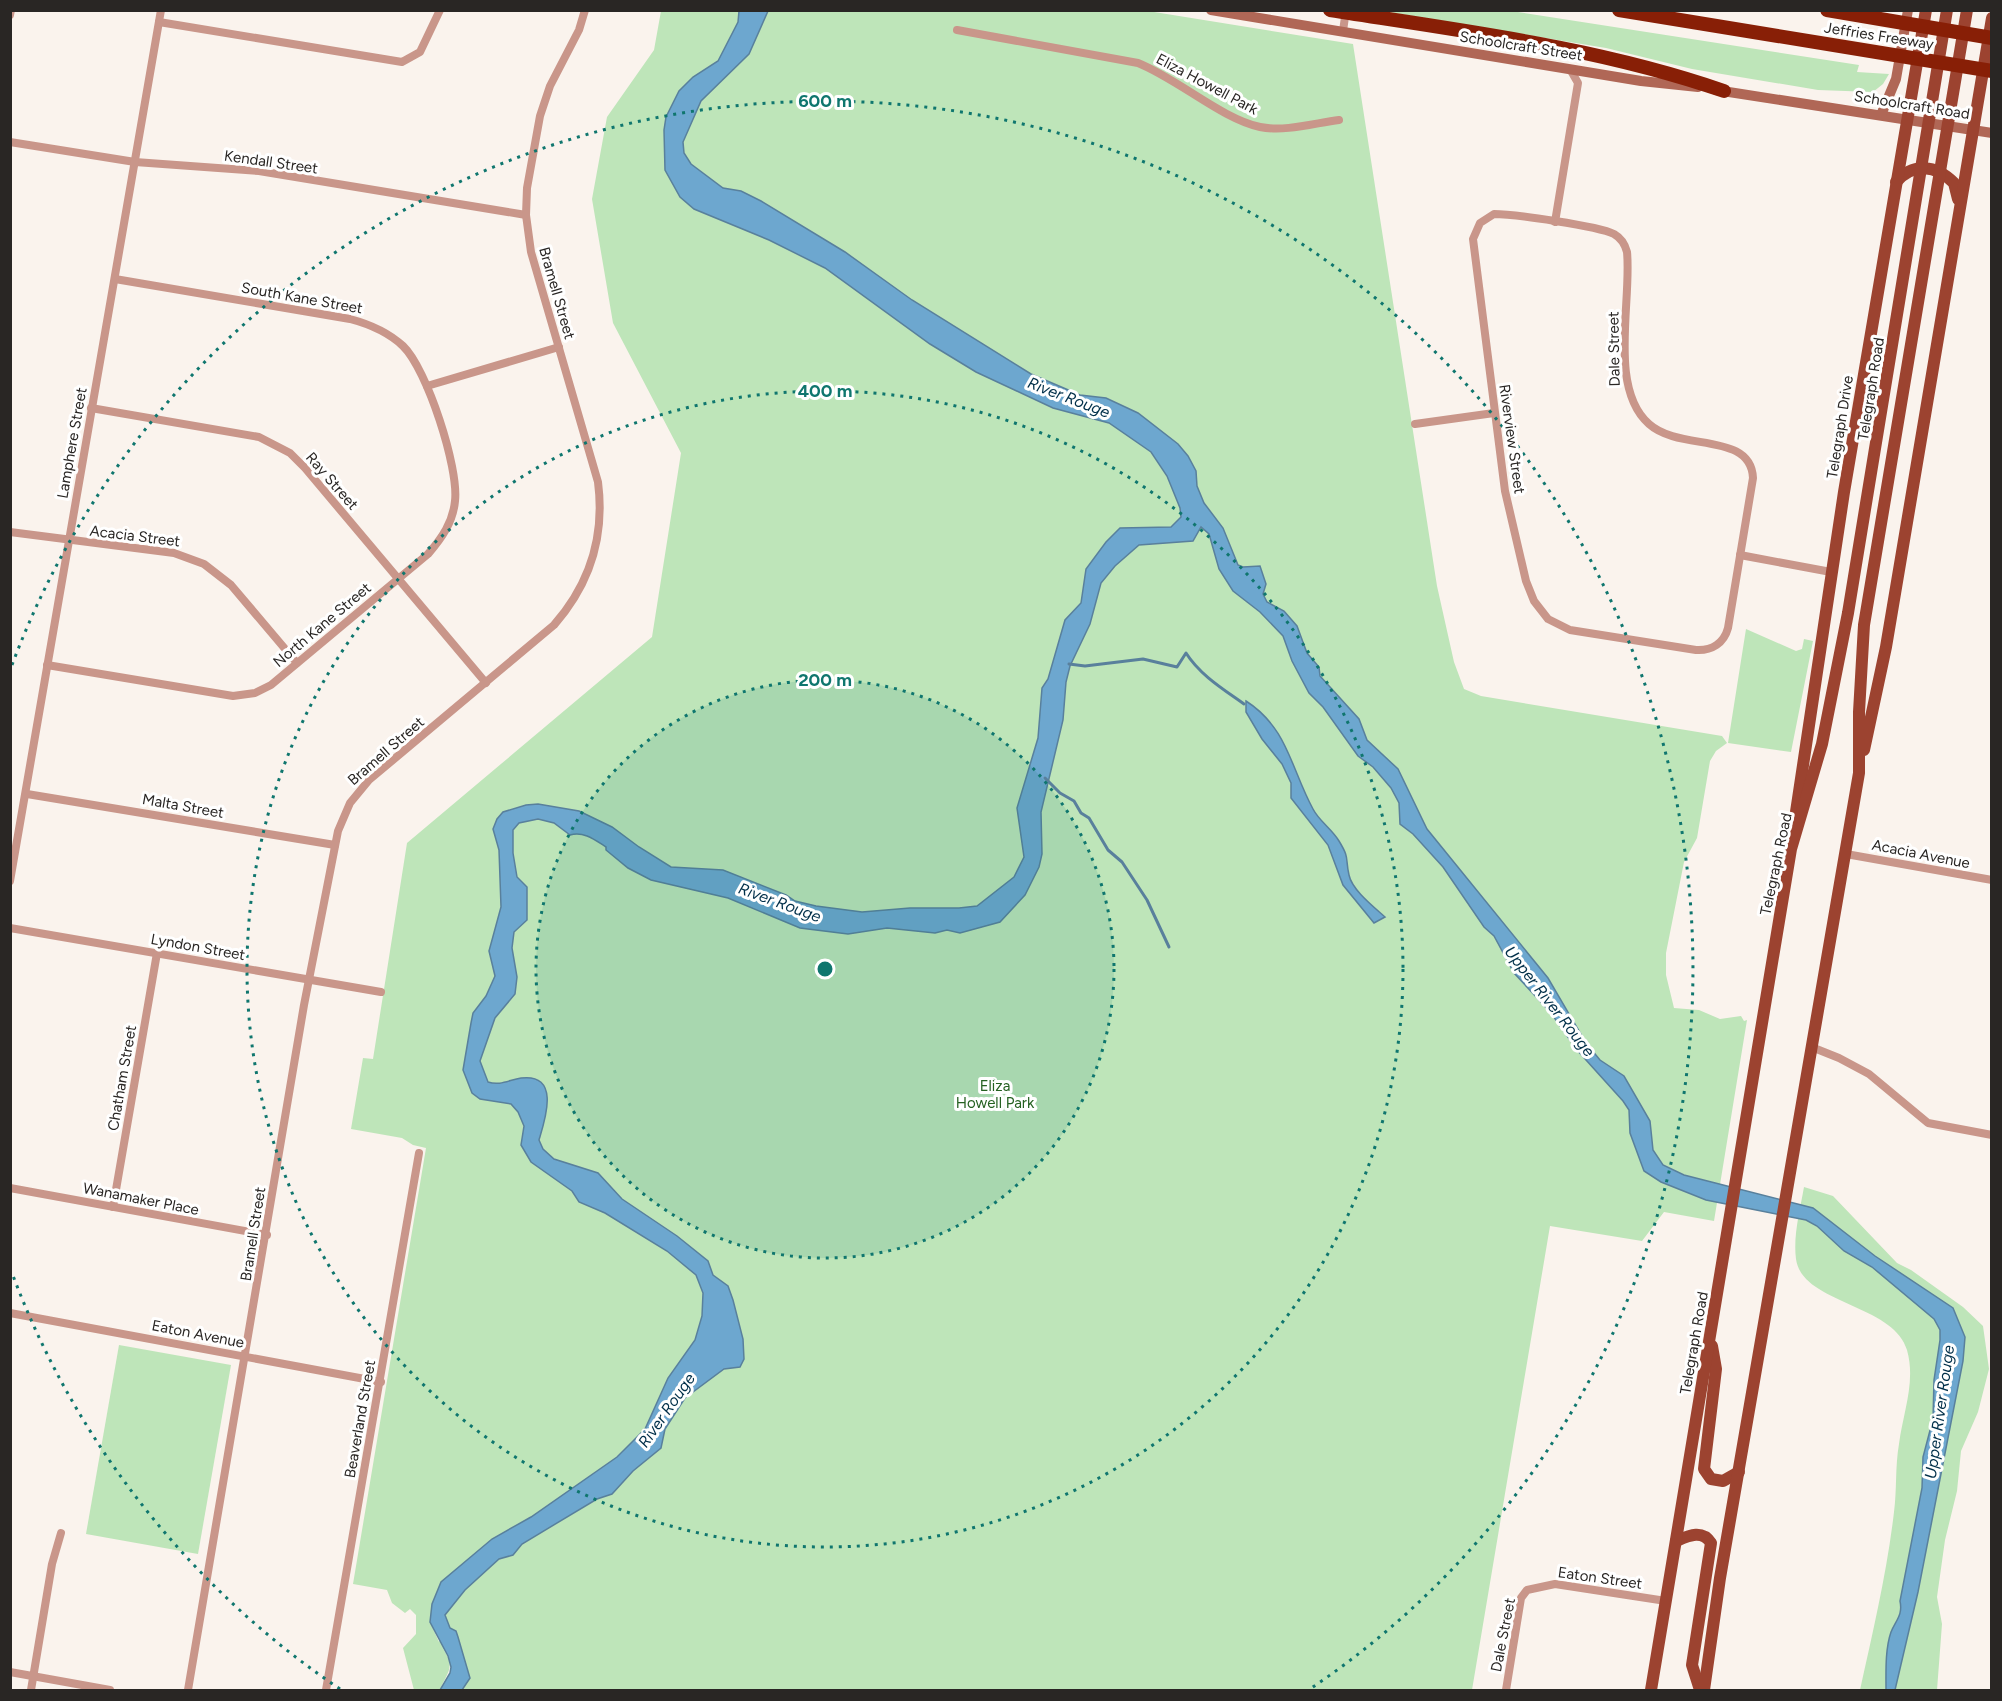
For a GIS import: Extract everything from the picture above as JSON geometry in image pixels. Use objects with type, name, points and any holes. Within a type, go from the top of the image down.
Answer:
[{"type":"highway","points":[[1330,10],[1582,51],[1670,72],[1724,91]]},
{"type":"highway","name":"Jeffries Freeway","points":[[1619,10],[1992,71]]},
{"type":"highway","name":"Jeffries Freeway","points":[[1827,10],[1992,38]]},
{"type":"main road","name":"Schoolcraft Street","points":[[1211,10],[1343,27],[1570,69],[1827,106]]},
{"type":"main road","points":[[1881,115],[1894,86],[1908,10]]},
{"type":"main road","name":"Telegraph Drive","points":[[1791,849],[1832,572],[1895,183],[1909,120],[1926,10]]},
{"type":"main road","name":"Telegraph Road","points":[[1651,1690],[1791,849],[1822,744],[1848,614],[1947,10]]},
{"type":"main road","points":[[1859,773],[1859,712],[1864,625],[1967,10]]},
{"type":"main road","points":[[1702,1690],[1789,1180],[1814,1048],[1859,773],[1886,647],[1992,18]]},
{"type":"main road","name":"Schoolcraft Road","points":[[1827,106],[1992,133]]},
{"type":"main road","points":[[1895,183],[1910,169],[1920,167],[1935,170],[1946,175],[1954,183],[1959,203]]},
{"type":"main road","points":[[1710,1336],[1716,1369],[1704,1469],[1711,1479],[1722,1481],[1739,1472]]},
{"type":"main road","points":[[1676,1541],[1691,1535],[1700,1535],[1707,1537],[1711,1544],[1692,1665],[1702,1690]]},
{"type":"street","points":[[10,15],[11,10]]},
{"type":"street","name":"Lamphere Street","points":[[10,881],[27,794],[47,665],[160,10]]},
{"type":"street","points":[[159,22],[402,62],[417,55],[423,48],[440,10]]},
{"type":"street","name":"Bramell Street","points":[[188,1690],[310,980],[335,845],[343,816],[358,791],[543,636],[564,614],[585,581],[597,547],[601,513],[598,482],[531,252],[526,215],[527,188],[540,116],[550,86],[579,30],[585,10]]},
{"type":"street","points":[[1343,27],[1346,10]]},
{"type":"street","name":"Eliza Howell Park","points":[[957,30],[1138,63],[1159,71],[1235,118],[1262,128],[1339,120]]},
{"type":"street","points":[[1555,222],[1578,83],[1570,69]]},
{"type":"street","name":"Kendall Street","points":[[10,142],[135,162],[259,171],[526,215]]},
{"type":"street","name":"Riverview Street","points":[[1555,222],[1494,214],[1480,222],[1474,231],[1473,239],[1505,491],[1526,581],[1540,610],[1558,625],[1570,630],[1696,650],[1714,648],[1726,634],[1740,555]]},
{"type":"street","name":"Dale Street","points":[[1555,222],[1610,232],[1619,237],[1626,247],[1626,379],[1631,399],[1641,416],[1668,436],[1735,449],[1750,461],[1753,478],[1740,555]]},
{"type":"street","name":"South Kane Street","points":[[115,279],[363,322],[386,333],[404,347],[418,366],[427,386]]},
{"type":"street","points":[[427,386],[559,346]]},
{"type":"street","name":"North Kane Street","points":[[47,665],[241,696],[265,688],[398,579],[440,541],[450,521],[455,502],[454,476],[427,386]]},
{"type":"street","name":"Ray Street","points":[[91,408],[245,433],[275,443],[305,468],[486,683]]},
{"type":"street","points":[[1415,424],[1494,413]]},
{"type":"street","points":[[10,532],[68,542]]},
{"type":"street","name":"Acacia Street","points":[[68,542],[174,553],[204,564],[231,585],[297,663]]},
{"type":"street","points":[[1740,555],[1832,572]]},
{"type":"street","name":"Malta Street","points":[[27,794],[335,845]]},
{"type":"street","name":"Acacia Avenue","points":[[1846,854],[1992,880]]},
{"type":"street","name":"Lyndon Street","points":[[10,928],[381,992]]},
{"type":"street","name":"Chatham Street","points":[[113,1207],[157,953]]},
{"type":"street","points":[[1814,1048],[1869,1074],[1928,1123],[1992,1135]]},
{"type":"street","name":"Beaverland Street","points":[[326,1690],[419,1153]]},
{"type":"street","name":"Wanamaker Place","points":[[10,1188],[267,1235]]},
{"type":"street","name":"Eaton Avenue","points":[[10,1313],[381,1382]]},
{"type":"street","points":[[31,1690],[52,1564],[61,1533]]},
{"type":"street","name":"Eaton Street","points":[[1532,1588],[1555,1584],[1579,1586],[1666,1601]]},
{"type":"street","name":"Dale Street","points":[[1506,1690],[1521,1598],[1532,1588]]},
{"type":"street","points":[[10,1672],[110,1690]]},
{"type":"green space","points":[[1505,10],[1859,65],[1857,72],[1889,74],[1883,84],[1873,92],[1818,90],[1692,69],[1606,48],[1382,11]]},
{"type":"green space","name":"Eliza Howell Park","points":[[661,11],[1148,11],[1353,44],[1437,586],[1454,662],[1464,689],[1481,696],[1722,736],[1727,743],[1716,751],[1710,761],[1697,838],[1684,862],[1666,953],[1666,975],[1674,1008],[1699,1010],[1720,1019],[1741,1016],[1744,1021],[1747,1020],[1714,1221],[1664,1212],[1642,1241],[1550,1226],[1472,1690],[462,1690],[467,1682],[442,1647],[450,1665],[440,1690],[414,1690],[403,1648],[416,1634],[416,1615],[410,1609],[405,1613],[392,1603],[387,1590],[353,1584],[426,1148],[413,1145],[402,1138],[351,1129],[363,1058],[373,1059],[407,843],[652,637],[681,453],[613,323],[592,199],[607,117],[654,50]],"holes":[[[454,1603],[445,1615],[439,1642],[430,1622],[431,1613]]]},
{"type":"green space","points":[[1746,629],[1796,651],[1802,649],[1804,639],[1813,641],[1791,752],[1728,743]]},
{"type":"green space","points":[[1804,1187],[1833,1196],[1897,1263],[1911,1270],[1963,1307],[1983,1326],[1989,1369],[1978,1412],[1961,1451],[1957,1491],[1945,1540],[1937,1597],[1942,1624],[1937,1690],[1860,1690],[1891,1534],[1898,1453],[1909,1386],[1909,1362],[1907,1350],[1899,1335],[1885,1323],[1814,1286],[1802,1274],[1796,1259],[1795,1241]]},
{"type":"green space","points":[[119,1345],[231,1365],[198,1554],[86,1534]]},
{"type":"water","points":[[739,11],[768,11],[749,54],[701,101],[683,142],[684,153],[691,164],[723,188],[741,191],[761,201],[845,252],[912,300],[1031,374],[1080,395],[1106,398],[1138,413],[1178,444],[1196,471],[1197,486],[1204,503],[1223,528],[1238,565],[1260,566],[1266,584],[1263,594],[1267,602],[1284,611],[1297,626],[1307,653],[1319,667],[1320,676],[1359,719],[1367,740],[1398,769],[1427,829],[1548,978],[1586,1043],[1600,1060],[1624,1076],[1650,1121],[1653,1150],[1663,1165],[1684,1175],[1813,1208],[1875,1256],[1953,1308],[1965,1337],[1963,1361],[1918,1592],[1895,1690],[1886,1690],[1887,1653],[1891,1632],[1901,1610],[1900,1601],[1922,1488],[1923,1457],[1933,1419],[1934,1380],[1940,1340],[1940,1330],[1934,1319],[1872,1267],[1844,1251],[1817,1226],[1806,1220],[1706,1200],[1661,1182],[1644,1171],[1630,1133],[1629,1110],[1623,1101],[1577,1050],[1551,1013],[1514,973],[1494,936],[1484,927],[1443,867],[1413,834],[1400,824],[1399,803],[1391,788],[1373,767],[1358,756],[1323,707],[1309,693],[1292,661],[1283,636],[1260,612],[1233,591],[1219,569],[1209,534],[1201,527],[1193,541],[1139,545],[1115,566],[1101,583],[1090,624],[1070,666],[1066,682],[1063,720],[1041,812],[1042,854],[1039,867],[1025,895],[1000,922],[960,933],[947,930],[935,933],[887,928],[848,934],[800,928],[728,898],[651,880],[628,868],[606,850],[606,847],[593,839],[580,834],[570,835],[554,823],[538,819],[519,823],[513,830],[513,853],[517,877],[527,887],[527,920],[514,932],[512,948],[517,977],[515,994],[495,1018],[480,1061],[488,1082],[501,1083],[521,1078],[534,1078],[542,1083],[546,1090],[547,1100],[539,1140],[543,1149],[554,1159],[598,1173],[622,1199],[677,1236],[708,1261],[713,1275],[728,1286],[743,1339],[744,1359],[740,1367],[724,1369],[685,1398],[665,1429],[661,1448],[633,1471],[612,1494],[597,1499],[522,1544],[513,1555],[499,1559],[465,1590],[445,1615],[450,1628],[456,1631],[470,1678],[462,1690],[440,1690],[451,1667],[448,1656],[430,1622],[432,1604],[441,1582],[492,1539],[531,1517],[617,1457],[645,1429],[668,1378],[695,1340],[702,1316],[703,1293],[696,1275],[667,1251],[605,1213],[579,1202],[572,1191],[531,1162],[521,1145],[524,1126],[518,1112],[511,1104],[480,1099],[472,1093],[463,1070],[471,1023],[473,1013],[486,996],[495,976],[489,951],[501,907],[499,850],[493,829],[497,819],[503,812],[526,805],[538,804],[579,811],[612,827],[671,867],[723,870],[786,895],[795,901],[816,906],[862,912],[977,906],[1014,877],[1024,857],[1017,808],[1038,738],[1042,688],[1048,679],[1065,620],[1081,603],[1086,569],[1106,542],[1120,528],[1171,527],[1181,517],[1180,508],[1167,476],[1151,452],[1109,423],[1053,408],[976,372],[930,344],[825,268],[769,240],[694,209],[680,197],[665,170],[666,117],[679,91],[693,77],[718,61],[738,22]]},
{"type":"water","points":[[1246,701],[1260,712],[1280,736],[1313,809],[1336,837],[1346,855],[1351,881],[1364,898],[1385,917],[1374,923],[1343,885],[1328,845],[1291,798],[1291,783],[1282,764],[1262,739],[1246,712]]},
{"type":"waterway","points":[[1069,664],[1085,666],[1143,659],[1177,667],[1186,653],[1205,675],[1244,704]]},
{"type":"waterway","points":[[1045,778],[1060,793],[1074,801],[1081,813],[1089,818],[1108,850],[1122,862],[1147,900],[1169,947]]},
{"type":"water label","name":"River Rouge","points":[[1069,397]]},
{"type":"water label","name":"River Rouge","points":[[780,902]]},
{"type":"water label","name":"Upper River Rouge","points":[[1550,1001]]},
{"type":"water label","name":"River Rouge","points":[[666,1410]]},
{"type":"water label","name":"Upper River Rouge","points":[[1939,1412]]}]
